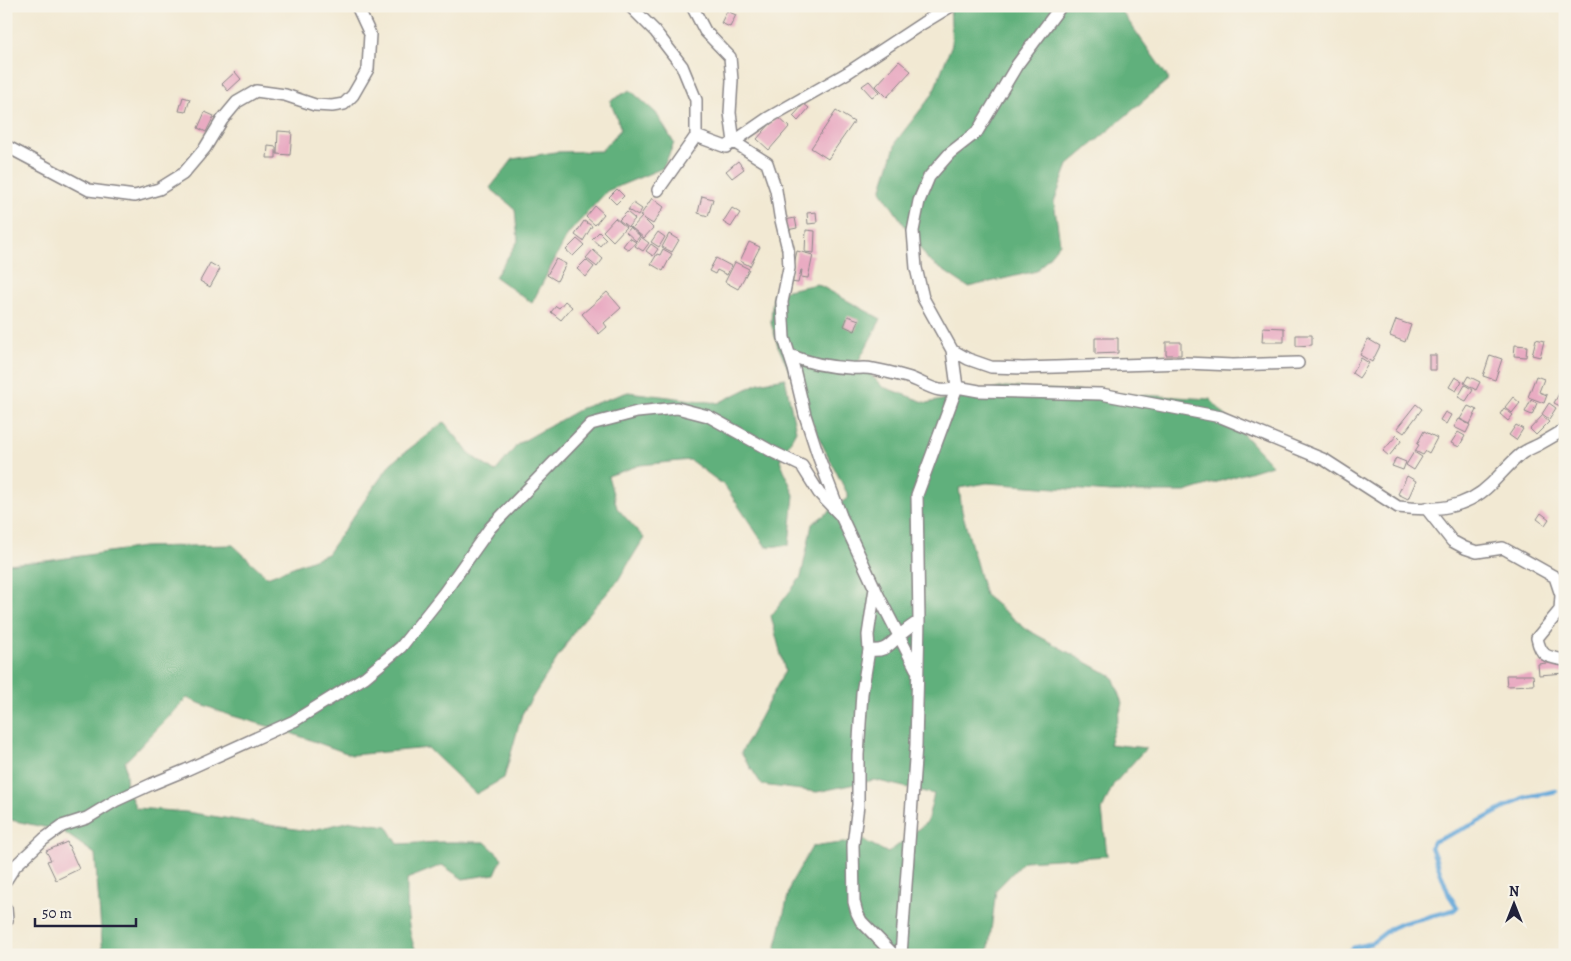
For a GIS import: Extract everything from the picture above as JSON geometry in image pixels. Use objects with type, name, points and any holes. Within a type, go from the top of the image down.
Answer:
[{"type":"street","points":[[6,146],[89,190],[135,196],[159,189],[183,174],[205,148],[222,120],[238,102],[256,91],[285,96],[315,105],[332,106],[344,104],[353,94],[368,69],[370,34],[357,6]]},
{"type":"street","points":[[630,6],[655,31],[682,66],[696,100],[696,136],[658,190]]},
{"type":"street","points":[[692,6],[705,31],[730,57],[732,80],[730,113],[734,142],[767,163],[776,190],[788,249],[789,268],[782,302],[784,338],[819,458],[841,516],[918,672]]},
{"type":"street","points":[[696,136],[726,147],[768,118],[847,73],[951,6]]},
{"type":"street","points":[[901,955],[916,745],[918,494],[957,388],[952,350],[923,298],[918,275],[913,231],[918,201],[929,177],[950,153],[977,132],[1017,65],[1061,6]]},
{"type":"street","points":[[952,350],[968,359],[991,367],[1298,363]]},
{"type":"street","points":[[790,356],[804,361],[849,368],[871,368],[909,377],[948,392],[957,388],[979,391],[1101,394],[1221,417],[1325,460],[1398,507],[1456,506],[1474,498],[1522,453],[1565,430]]},
{"type":"street","points":[[6,880],[15,866],[44,839],[62,826],[87,818],[115,801],[294,721],[365,677],[401,647],[490,528],[591,424],[638,412],[677,408],[708,416],[802,466],[819,493],[841,516]]},
{"type":"street","points":[[1426,508],[1452,541],[1477,552],[1503,548],[1554,578],[1561,595],[1560,610],[1537,638],[1540,649],[1547,657],[1565,660]]},
{"type":"street","points":[[875,588],[868,635],[869,650],[862,693],[858,755],[858,805],[853,845],[854,902],[857,913],[862,921],[894,955]]},
{"type":"street","points":[[869,650],[876,651],[889,647],[899,636],[918,621]]},
{"type":"street","points":[[6,908],[8,920],[6,922]]},
{"type":"green space","points":[[950,6],[1118,6],[1169,79],[1068,165],[1054,202],[1060,243],[1037,271],[968,287],[929,261],[881,191],[897,140],[932,95],[952,44]]},
{"type":"green space","points":[[630,90],[656,113],[674,143],[663,168],[607,191],[568,234],[532,303],[495,277],[518,241],[515,209],[490,188],[513,159],[555,152],[601,151],[621,129],[610,101]]},
{"type":"green space","points":[[817,284],[881,319],[858,362],[883,387],[927,403],[1005,387],[1210,399],[1272,465],[1185,492],[1111,492],[987,483],[959,488],[962,511],[985,595],[1026,629],[1113,677],[1123,703],[1109,744],[1146,748],[1113,785],[1102,810],[1107,856],[1024,861],[996,890],[988,955],[774,955],[791,883],[812,847],[863,840],[888,853],[927,822],[934,794],[874,780],[817,792],[762,785],[741,753],[785,671],[771,616],[801,577],[812,524],[849,497],[821,442],[778,346],[771,323],[773,293]]},
{"type":"green space","points":[[785,378],[796,431],[780,460],[794,495],[789,545],[766,547],[725,486],[690,460],[640,465],[608,476],[617,508],[644,538],[617,582],[577,627],[522,714],[504,778],[476,794],[428,748],[352,755],[288,732],[226,714],[187,698],[125,762],[127,789],[136,808],[186,812],[308,831],[352,821],[387,826],[398,844],[485,842],[502,858],[495,874],[463,879],[442,865],[407,879],[409,927],[418,955],[103,955],[95,854],[62,831],[6,819],[6,564],[46,561],[143,547],[233,545],[267,577],[327,554],[391,463],[444,422],[472,456],[495,472],[518,444],[582,408],[628,392],[718,403],[759,383]]},
{"type":"building","points":[[727,11],[736,15],[730,27],[721,23]]},
{"type":"building","points":[[899,61],[911,71],[887,97],[876,86]]},
{"type":"building","points":[[235,72],[241,79],[228,91],[222,84]]},
{"type":"building","points":[[869,81],[879,92],[872,97],[862,86]]},
{"type":"building","points":[[183,97],[190,99],[186,112],[179,111]]},
{"type":"building","points":[[804,104],[809,108],[798,121],[793,116]]},
{"type":"building","points":[[836,111],[854,122],[828,159],[811,148]]},
{"type":"building","points":[[205,112],[214,116],[206,132],[198,128]]},
{"type":"building","points":[[777,116],[789,127],[769,150],[757,139]]},
{"type":"building","points":[[278,131],[292,132],[290,155],[277,154]]},
{"type":"building","points":[[268,146],[276,147],[276,158],[267,158]]},
{"type":"building","points":[[738,161],[744,169],[732,178],[726,171]]},
{"type":"building","points":[[617,189],[624,196],[616,204],[609,197]]},
{"type":"building","points":[[702,196],[713,199],[708,216],[698,213]]},
{"type":"building","points":[[652,198],[664,207],[653,224],[640,216]]},
{"type":"building","points":[[633,203],[642,209],[638,216],[628,210]]},
{"type":"building","points":[[595,206],[604,214],[595,225],[586,217]]},
{"type":"building","points":[[732,208],[740,213],[731,227],[723,222]]},
{"type":"building","points":[[627,212],[635,219],[628,227],[619,220]]},
{"type":"building","points":[[816,212],[817,223],[808,224],[807,213]]},
{"type":"building","points":[[642,217],[653,228],[644,238],[632,228]]},
{"type":"building","points":[[615,218],[626,227],[613,241],[603,231]]},
{"type":"building","points":[[795,218],[797,228],[787,230],[785,220]]},
{"type":"building","points":[[584,221],[592,226],[583,241],[575,235]]},
{"type":"building","points":[[630,227],[640,236],[636,241],[626,232]]},
{"type":"building","points":[[806,230],[815,231],[814,253],[805,252]]},
{"type":"building","points":[[599,232],[606,239],[600,246],[592,239]]},
{"type":"building","points":[[658,232],[665,237],[659,247],[651,242]]},
{"type":"building","points":[[669,234],[679,240],[672,252],[662,247]]},
{"type":"building","points":[[641,237],[649,243],[643,251],[635,246]]},
{"type":"building","points":[[629,238],[636,242],[629,250],[623,246]]},
{"type":"building","points":[[577,239],[584,245],[573,256],[566,250]]},
{"type":"building","points":[[749,242],[760,247],[750,266],[740,261]]},
{"type":"building","points":[[651,244],[658,249],[653,256],[646,251]]},
{"type":"building","points":[[663,249],[672,254],[663,271],[651,264],[657,254],[660,255]]},
{"type":"building","points":[[593,250],[603,259],[597,267],[586,258]]},
{"type":"building","points":[[797,251],[813,255],[808,278],[801,277],[801,270],[798,283],[790,282]]},
{"type":"building","points":[[716,258],[731,266],[727,275],[717,270],[715,274],[709,271]]},
{"type":"building","points":[[556,259],[566,264],[557,281],[547,275]]},
{"type":"building","points":[[586,260],[594,267],[586,277],[577,269]]},
{"type":"building","points":[[735,262],[749,269],[738,289],[725,282]]},
{"type":"building","points":[[210,263],[220,269],[210,287],[200,281]]},
{"type":"building","points":[[607,292],[621,308],[604,323],[607,327],[599,334],[582,314]]},
{"type":"building","points":[[565,301],[572,307],[561,320],[551,312],[556,306],[559,308]]},
{"type":"building","points":[[848,316],[859,320],[855,331],[844,326]]},
{"type":"building","points":[[1396,320],[1411,325],[1405,342],[1390,336]]},
{"type":"building","points":[[1263,327],[1284,328],[1284,342],[1262,342]]},
{"type":"building","points":[[1296,335],[1312,335],[1312,345],[1296,346]]},
{"type":"building","points":[[1095,338],[1118,338],[1118,353],[1095,354]]},
{"type":"building","points":[[1368,339],[1380,346],[1372,362],[1360,355]]},
{"type":"building","points":[[1536,339],[1544,341],[1540,357],[1532,355]]},
{"type":"building","points":[[1166,342],[1181,342],[1181,355],[1166,355]]},
{"type":"building","points":[[1515,345],[1527,346],[1526,357],[1514,356]]},
{"type":"building","points":[[1429,355],[1436,355],[1436,370],[1429,370]]},
{"type":"building","points":[[1490,355],[1502,359],[1495,380],[1483,376]]},
{"type":"building","points":[[1361,358],[1369,363],[1359,378],[1352,373]]},
{"type":"building","points":[[1468,376],[1480,382],[1476,390],[1464,383]]},
{"type":"building","points":[[1536,376],[1544,379],[1539,392],[1547,395],[1544,403],[1528,397]]},
{"type":"building","points":[[1455,377],[1462,381],[1456,391],[1449,387]]},
{"type":"building","points":[[1465,385],[1473,390],[1466,401],[1458,397]]},
{"type":"building","points":[[1562,388],[1565,390],[1565,400],[1562,407],[1554,403]]},
{"type":"building","points":[[1513,397],[1520,403],[1512,413],[1505,407]]},
{"type":"building","points":[[1531,400],[1537,403],[1532,415],[1525,412]]},
{"type":"building","points":[[1549,403],[1556,408],[1549,419],[1542,414]]},
{"type":"building","points":[[1416,404],[1422,409],[1404,433],[1397,428]]},
{"type":"building","points":[[1468,406],[1477,410],[1470,424],[1460,419]]},
{"type":"building","points":[[1504,408],[1513,415],[1508,421],[1500,414]]},
{"type":"building","points":[[1445,412],[1451,415],[1446,424],[1440,420]]},
{"type":"building","points":[[1542,416],[1549,422],[1536,435],[1530,429]]},
{"type":"building","points":[[1459,419],[1470,425],[1466,433],[1454,427]]},
{"type":"building","points":[[1516,425],[1523,429],[1516,440],[1509,435]]},
{"type":"building","points":[[1424,431],[1437,438],[1429,453],[1426,451],[1423,455],[1415,451]]},
{"type":"building","points":[[1458,432],[1465,436],[1459,447],[1451,443]]},
{"type":"building","points":[[1397,435],[1402,440],[1389,456],[1383,451]]},
{"type":"building","points":[[1414,452],[1422,457],[1414,470],[1406,465]]},
{"type":"building","points":[[1396,458],[1406,462],[1403,470],[1392,466]]},
{"type":"building","points":[[1407,476],[1416,481],[1408,499],[1398,494]]},
{"type":"building","points":[[1541,513],[1549,519],[1545,525],[1537,519]]},
{"type":"building","points":[[1564,661],[1565,673],[1539,675],[1538,664]]},
{"type":"building","points":[[1506,675],[1533,675],[1534,685],[1507,686]]},
{"type":"building","points":[[67,842],[79,869],[56,880],[47,861],[51,860],[46,851]]},
{"type":"waterway","points":[[1343,955],[1353,948],[1372,943],[1391,928],[1400,924],[1454,910],[1457,907],[1449,895],[1431,847],[1433,842],[1474,824],[1523,798],[1556,791]]}]
